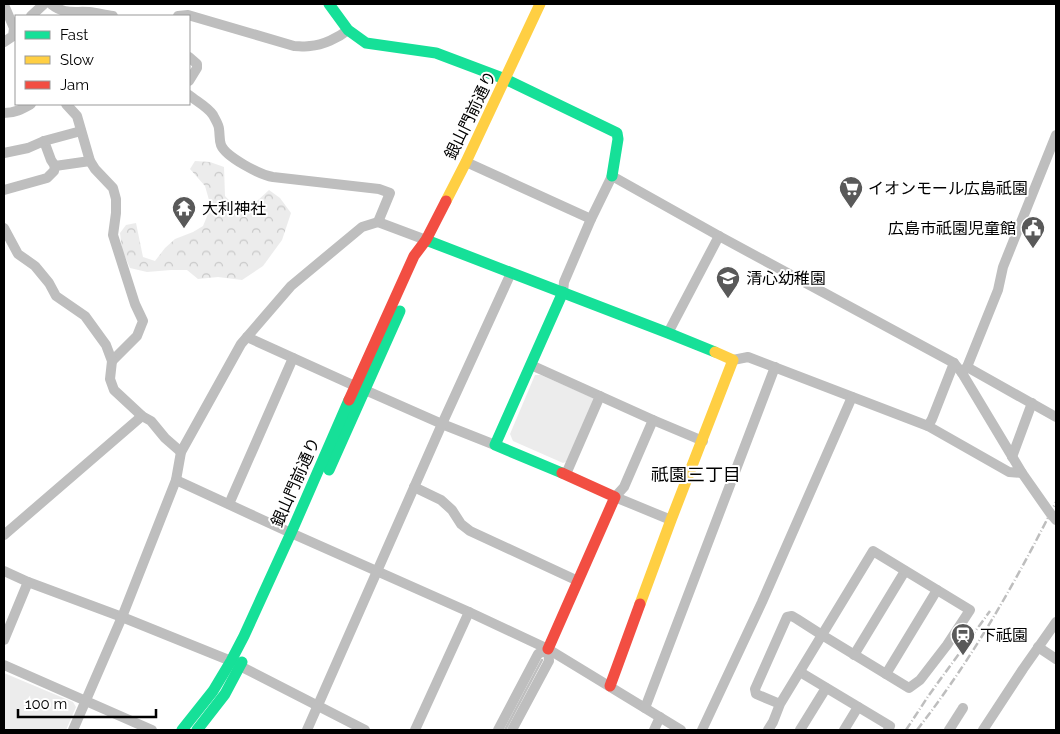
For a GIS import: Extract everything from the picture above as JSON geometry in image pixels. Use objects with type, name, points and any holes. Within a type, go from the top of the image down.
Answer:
[{"type":"street","points":[[32,15],[44,4]]},
{"type":"street","points":[[51,4],[61,11],[90,12],[107,15]]},
{"type":"street","points":[[329,4],[348,30],[366,43],[388,48],[436,53],[505,79],[617,133],[618,139],[612,176],[564,282],[563,292],[495,445]]},
{"type":"street","name":"銀山門前通り","points":[[197,730],[225,694],[235,664],[360,388],[423,260],[426,240],[466,162],[540,4]]},
{"type":"street","points":[[4,5],[15,35],[4,42]]},
{"type":"street","points":[[183,15],[188,14],[294,46],[320,44],[348,30]]},
{"type":"street","points":[[190,58],[197,64],[197,68],[190,79]]},
{"type":"street","points":[[190,96],[212,113],[220,128],[220,142],[226,152],[265,176],[379,188],[390,193],[378,222]]},
{"type":"street","points":[[4,113],[21,110],[29,105]]},
{"type":"street","points":[[67,105],[77,116],[90,161],[113,188],[116,199],[113,235],[135,304],[143,321],[137,336],[112,361]]},
{"type":"street","points":[[4,153],[28,148],[44,141],[82,131]]},
{"type":"street","points":[[965,370],[998,290],[1002,267],[1056,135]]},
{"type":"street","points":[[4,190],[47,178],[54,171],[55,166],[44,141]]},
{"type":"street","points":[[55,166],[90,161]]},
{"type":"street","points":[[466,162],[592,218]]},
{"type":"street","points":[[612,176],[965,370],[1056,417]]},
{"type":"street","points":[[73,730],[122,617],[176,480],[181,452],[241,344],[291,286],[362,227],[378,222],[563,292],[733,360],[748,357],[928,426],[1009,472],[1022,473]]},
{"type":"street","points":[[4,228],[18,254],[35,266],[49,283],[56,296],[85,316],[106,345],[112,361],[110,379],[114,390],[142,416],[151,421],[165,438],[181,452]]},
{"type":"street","points":[[668,333],[719,236]]},
{"type":"street","points":[[307,730],[511,273]]},
{"type":"street","points":[[247,338],[442,424],[566,474],[671,520]]},
{"type":"street","points":[[229,504],[293,358]]},
{"type":"street","points":[[610,686],[671,520],[733,360]]},
{"type":"street","points":[[928,426],[954,363]]},
{"type":"street","points":[[531,365],[703,441]]},
{"type":"street","points":[[645,708],[775,367]]},
{"type":"street","points":[[965,370],[1012,457],[1056,520]]},
{"type":"street","points":[[566,474],[600,396]]},
{"type":"street","points":[[702,730],[762,602],[852,397]]},
{"type":"street","points":[[1012,457],[1032,404]]},
{"type":"street","points":[[4,535],[142,416]]},
{"type":"street","points":[[512,730],[549,661],[548,648],[615,497],[624,487],[653,420]]},
{"type":"street","points":[[176,480],[548,648],[681,730]]},
{"type":"street","points":[[414,487],[441,500],[452,510],[461,524],[470,531],[578,581]]},
{"type":"street","points":[[768,730],[780,704],[800,672],[822,635],[873,551],[970,610],[947,645],[920,680],[909,688],[822,635],[797,618],[787,616],[755,689],[756,694],[780,704]]},
{"type":"street","points":[[854,655],[905,570]]},
{"type":"street","points":[[4,571],[235,664],[365,730]]},
{"type":"street","points":[[4,640],[28,582]]},
{"type":"street","points":[[886,674],[937,590]]},
{"type":"street","points":[[415,730],[469,612]]},
{"type":"street","points":[[983,730],[1056,622]]},
{"type":"street","points":[[498,730],[538,654],[548,648]]},
{"type":"street","points":[[1038,648],[1056,659]]},
{"type":"street","name":"銀山門前通り","points":[[182,730],[235,664]]},
{"type":"street","points":[[4,665],[152,730]]},
{"type":"street","points":[[800,672],[890,726],[888,730]]},
{"type":"street","points":[[800,730],[826,688]]},
{"type":"street","points":[[844,730],[858,707]]},
{"type":"street","points":[[949,730],[963,708]]},
{"type":"street","points":[[654,730],[660,717]]},
{"type":"green space","points":[[195,161],[210,162],[224,167],[225,196],[238,210],[256,202],[269,190],[280,198],[291,213],[282,240],[263,266],[242,280],[218,277],[198,279],[187,270],[147,272],[130,268],[122,250],[120,233],[126,225],[136,223],[143,257],[155,261],[175,239],[203,226],[211,207],[205,186],[190,169]]},
{"type":"green space","points":[[535,375],[541,375],[595,400],[568,461],[563,463],[513,441],[510,434]]},
{"type":"green space","points":[[4,673],[73,702],[76,707],[66,730],[4,730]]},
{"type":"waterway","points":[[505,730],[542,660]]},
{"type":"railway","points":[[917,730],[975,648],[1025,562],[1056,502]]},
{"type":"railway","points":[[906,730],[990,611]]},
{"type":"traffic: fast","points":[[329,4],[348,30],[366,43],[436,53],[505,79],[617,133],[618,139],[612,176]]},
{"type":"traffic: fast","points":[[426,240],[715,352]]},
{"type":"traffic: fast","points":[[562,473],[495,445],[563,292]]},
{"type":"traffic: fast","points":[[329,470],[400,311]]},
{"type":"traffic: fast","points":[[182,730],[213,691],[244,636],[349,400]]},
{"type":"traffic: fast","points":[[197,730],[225,694],[242,662]]},
{"type":"traffic: slow","points":[[446,201],[540,4]]},
{"type":"traffic: slow","points":[[640,604],[733,360],[715,352]]},
{"type":"traffic: jam","points":[[349,400],[414,256],[426,240],[446,201]]},
{"type":"traffic: jam","points":[[548,649],[615,497],[562,473]]},
{"type":"traffic: jam","points":[[610,686],[640,604]]},
{"type":"place","name":"イオンモール広島祇園","points":[[851,209]]},
{"type":"place","name":"大利神社","points":[[184,229]]},
{"type":"place","name":"広島市祇園児童館","points":[[1033,249]]},
{"type":"place","name":"清心幼稚園","points":[[728,299]]},
{"type":"place","name":"下祗園","points":[[963,656]]},
{"type":"district","name":"祇園三丁目","points":[[696,475]]}]
